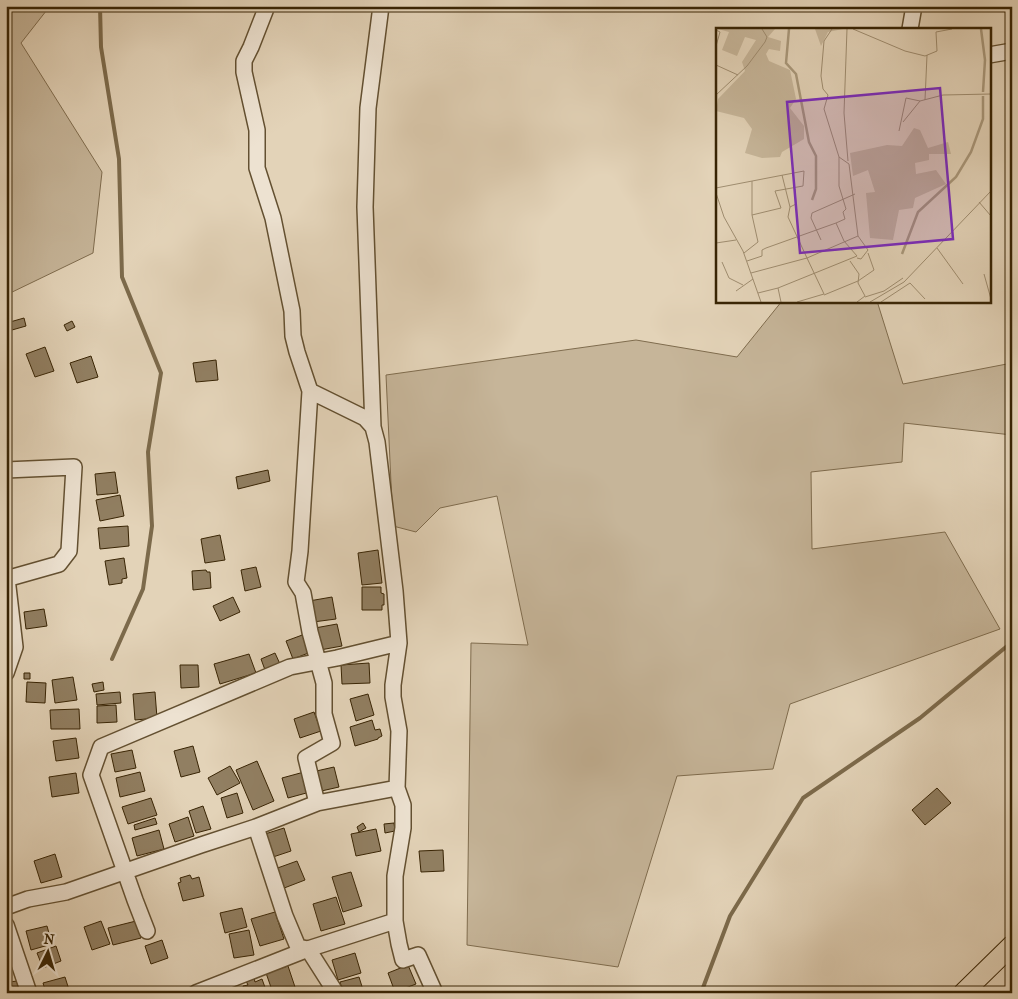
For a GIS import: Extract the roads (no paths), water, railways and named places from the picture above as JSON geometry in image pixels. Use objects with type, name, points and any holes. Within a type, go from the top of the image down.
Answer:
[{"type":"main road","points":[[963,993],[1012,945]]},
{"type":"street","points":[[267,6],[244,61],[244,72],[257,130],[257,168],[273,218],[292,311],[293,336],[310,391],[300,551],[296,582],[304,593],[310,632],[324,683],[324,714],[332,743],[306,758],[317,802]]},
{"type":"street","points":[[381,6],[368,108],[365,207],[373,427],[377,442],[395,591],[399,643],[393,697],[399,731],[397,788],[402,805],[403,828],[395,876],[395,921],[403,960],[418,955],[435,993]]},
{"type":"street","points":[[910,28],[914,6]]},
{"type":"street","points":[[990,55],[1012,51]]},
{"type":"street","points":[[310,391],[365,418],[373,427]]},
{"type":"street","points":[[6,470],[74,467],[69,551],[59,564],[7,579],[15,646],[6,673]]},
{"type":"street","points":[[147,931],[91,775],[101,747],[290,667],[399,643]]},
{"type":"street","points":[[6,907],[28,899],[66,892],[256,827],[317,802],[397,788]]},
{"type":"street","points":[[256,827],[285,916],[298,948],[308,948]]},
{"type":"street","points":[[196,993],[308,948],[395,921]]},
{"type":"street","points":[[6,925],[28,993]]},
{"type":"street","points":[[308,948],[336,993]]},
{"type":"waterway","points":[[100,6],[101,47],[119,159],[122,277],[161,373],[148,452],[152,526],[143,589],[112,659]]},
{"type":"waterway","points":[[701,993],[730,916],[803,798],[920,718],[1012,642]]}]
